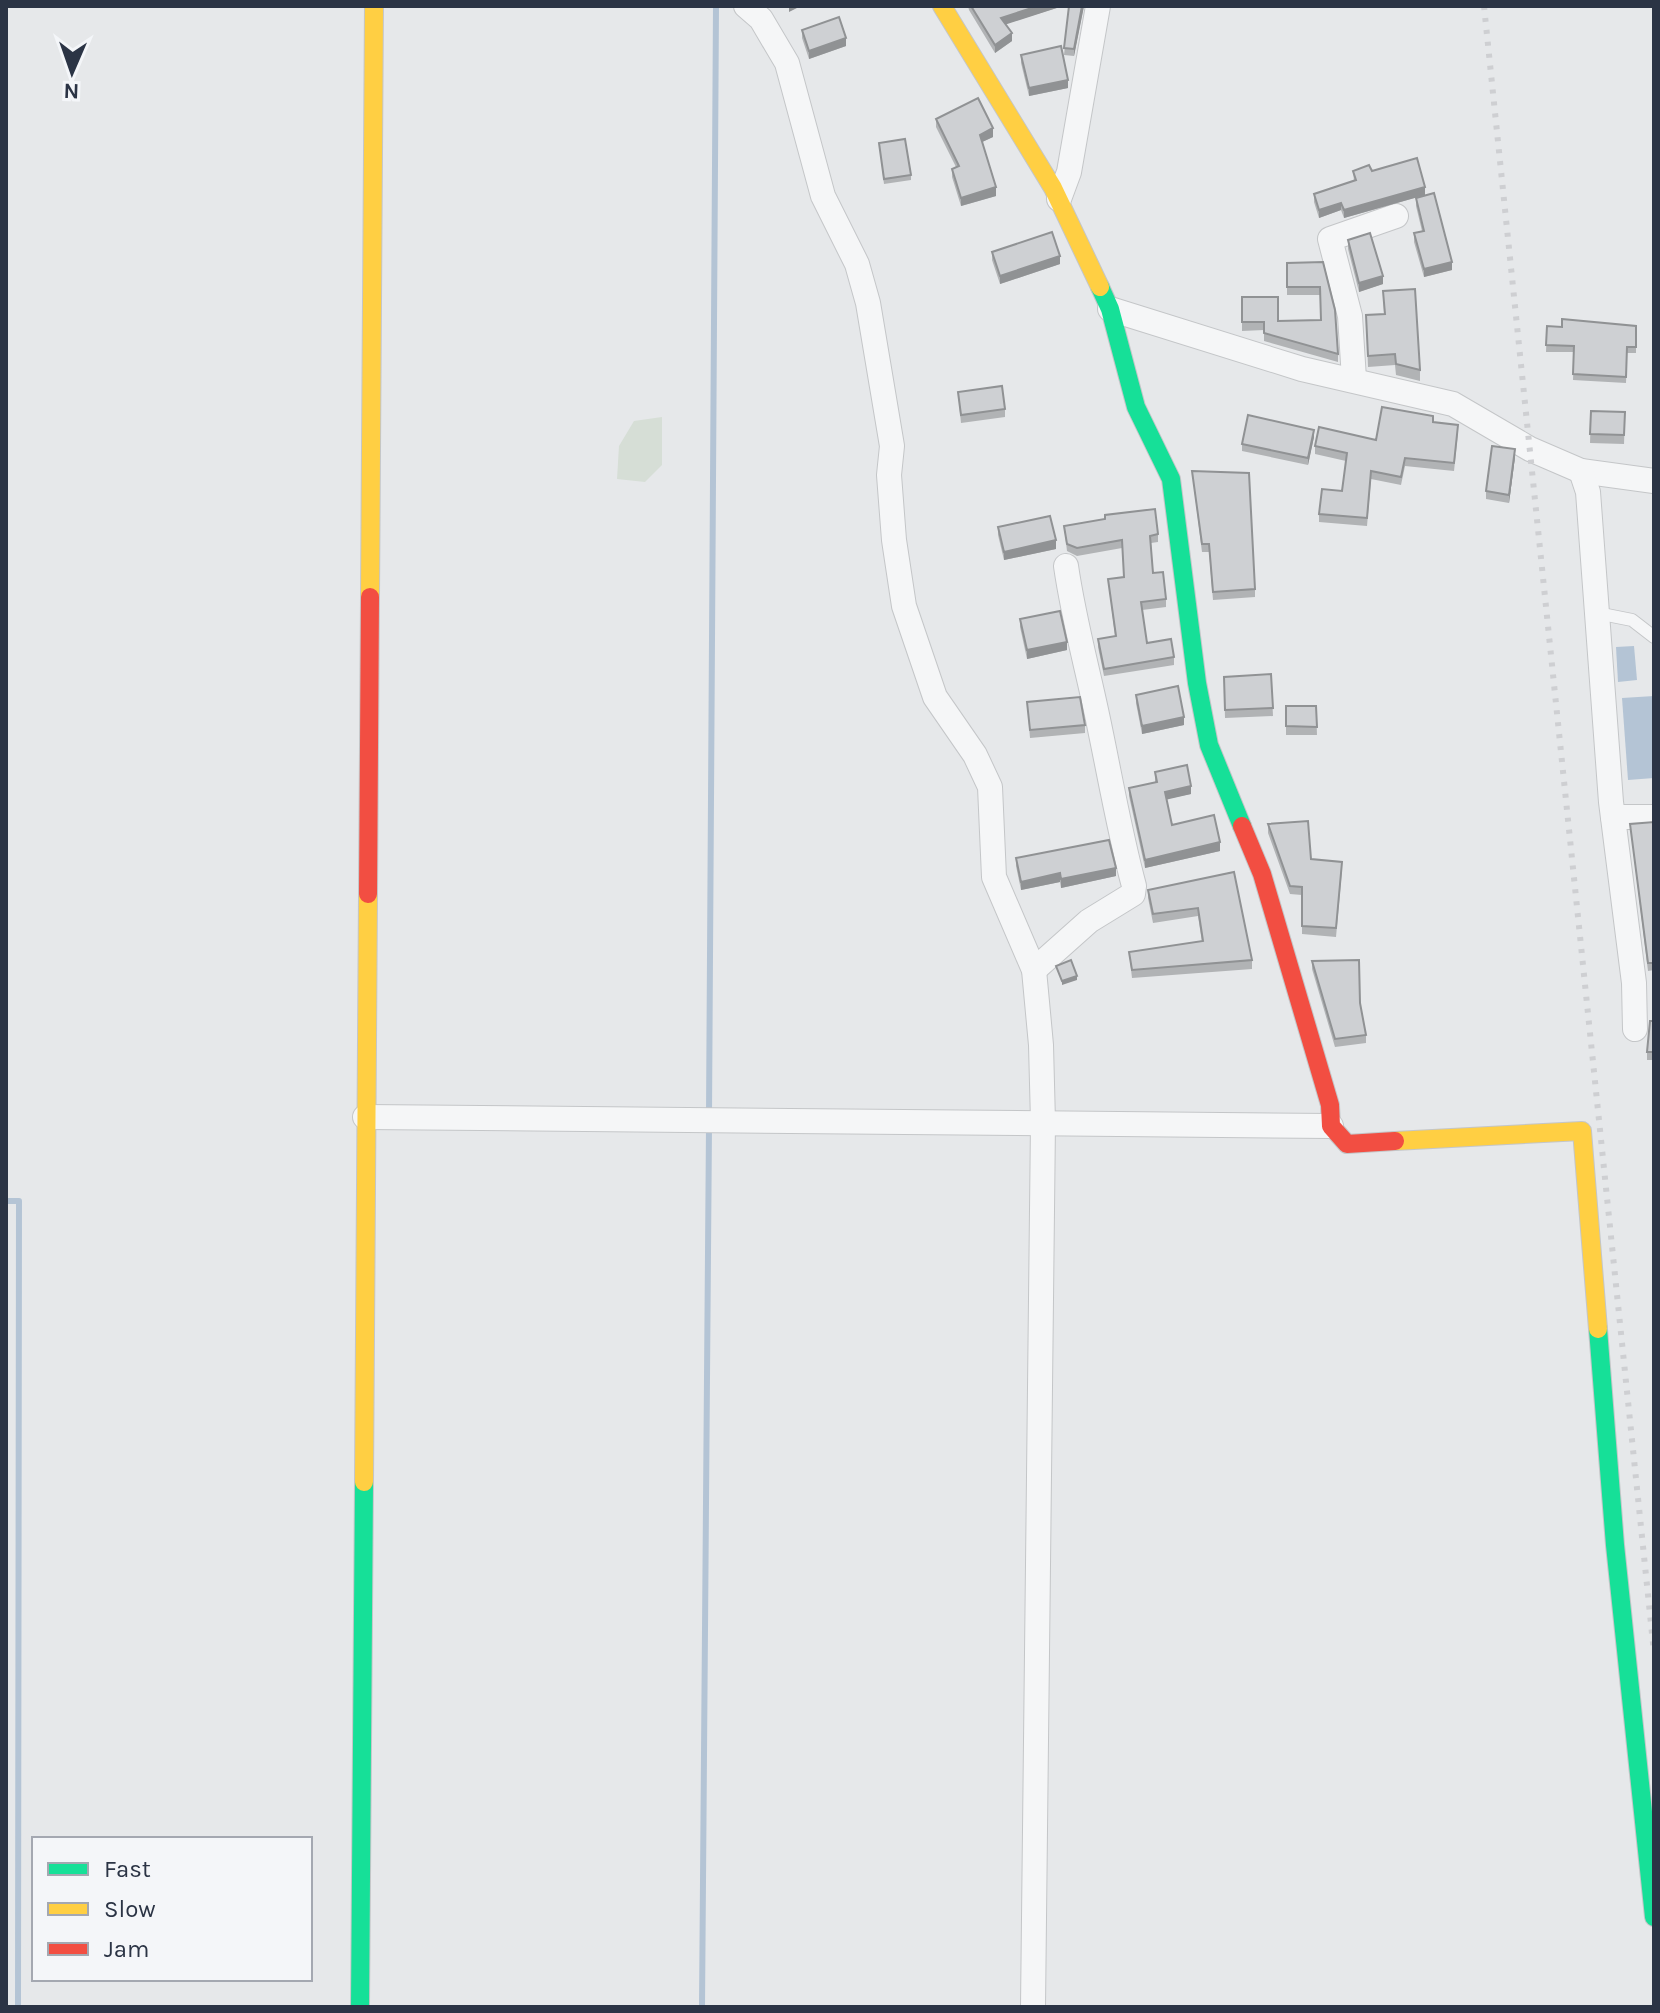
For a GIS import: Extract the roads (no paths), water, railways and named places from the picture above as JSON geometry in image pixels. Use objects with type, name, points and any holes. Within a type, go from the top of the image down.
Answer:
[{"type":"street","points":[[360,2007],[374,6]]},
{"type":"street","points":[[746,6],[761,19],[787,63],[823,196],[857,264],[871,317],[892,446],[889,475],[894,540],[904,606],[935,697],[975,755],[990,787],[994,877],[1034,970],[1041,1045],[1043,1122],[1033,2007]]},
{"type":"street","points":[[942,6],[1059,199],[1110,309],[1136,407],[1171,479],[1197,683],[1209,745],[1262,874],[1330,1105],[1331,1126],[1347,1144],[1582,1131],[1615,1545],[1654,1917]]},
{"type":"street","points":[[1059,199],[1069,172],[1098,6]]},
{"type":"street","points":[[1354,379],[1350,316],[1330,239],[1396,216]]},
{"type":"street","points":[[1110,309],[1302,369],[1453,404],[1530,449],[1581,471],[1654,481]]},
{"type":"street","points":[[1581,471],[1588,492],[1613,817],[1644,982],[1635,1029]]},
{"type":"street","points":[[1034,970],[1089,921],[1133,894],[1134,886],[1114,810],[1100,728],[1074,622],[1066,566]]},
{"type":"street","points":[[1613,817],[1654,817]]},
{"type":"street","points":[[365,1117],[1331,1126]]},
{"type":"lane","points":[[1597,613],[1632,620],[1654,637]]},
{"type":"water","points":[[1634,646],[1637,680],[1618,682],[1616,647]]},
{"type":"water","points":[[1654,696],[1654,778],[1628,780],[1622,698]]},
{"type":"waterway","points":[[709,1115],[716,6]]},
{"type":"waterway","points":[[702,2007],[709,1127]]},
{"type":"waterway","points":[[6,1201],[19,1201],[18,2007]]},
{"type":"railway","points":[[1484,6],[1654,1653]]}]
